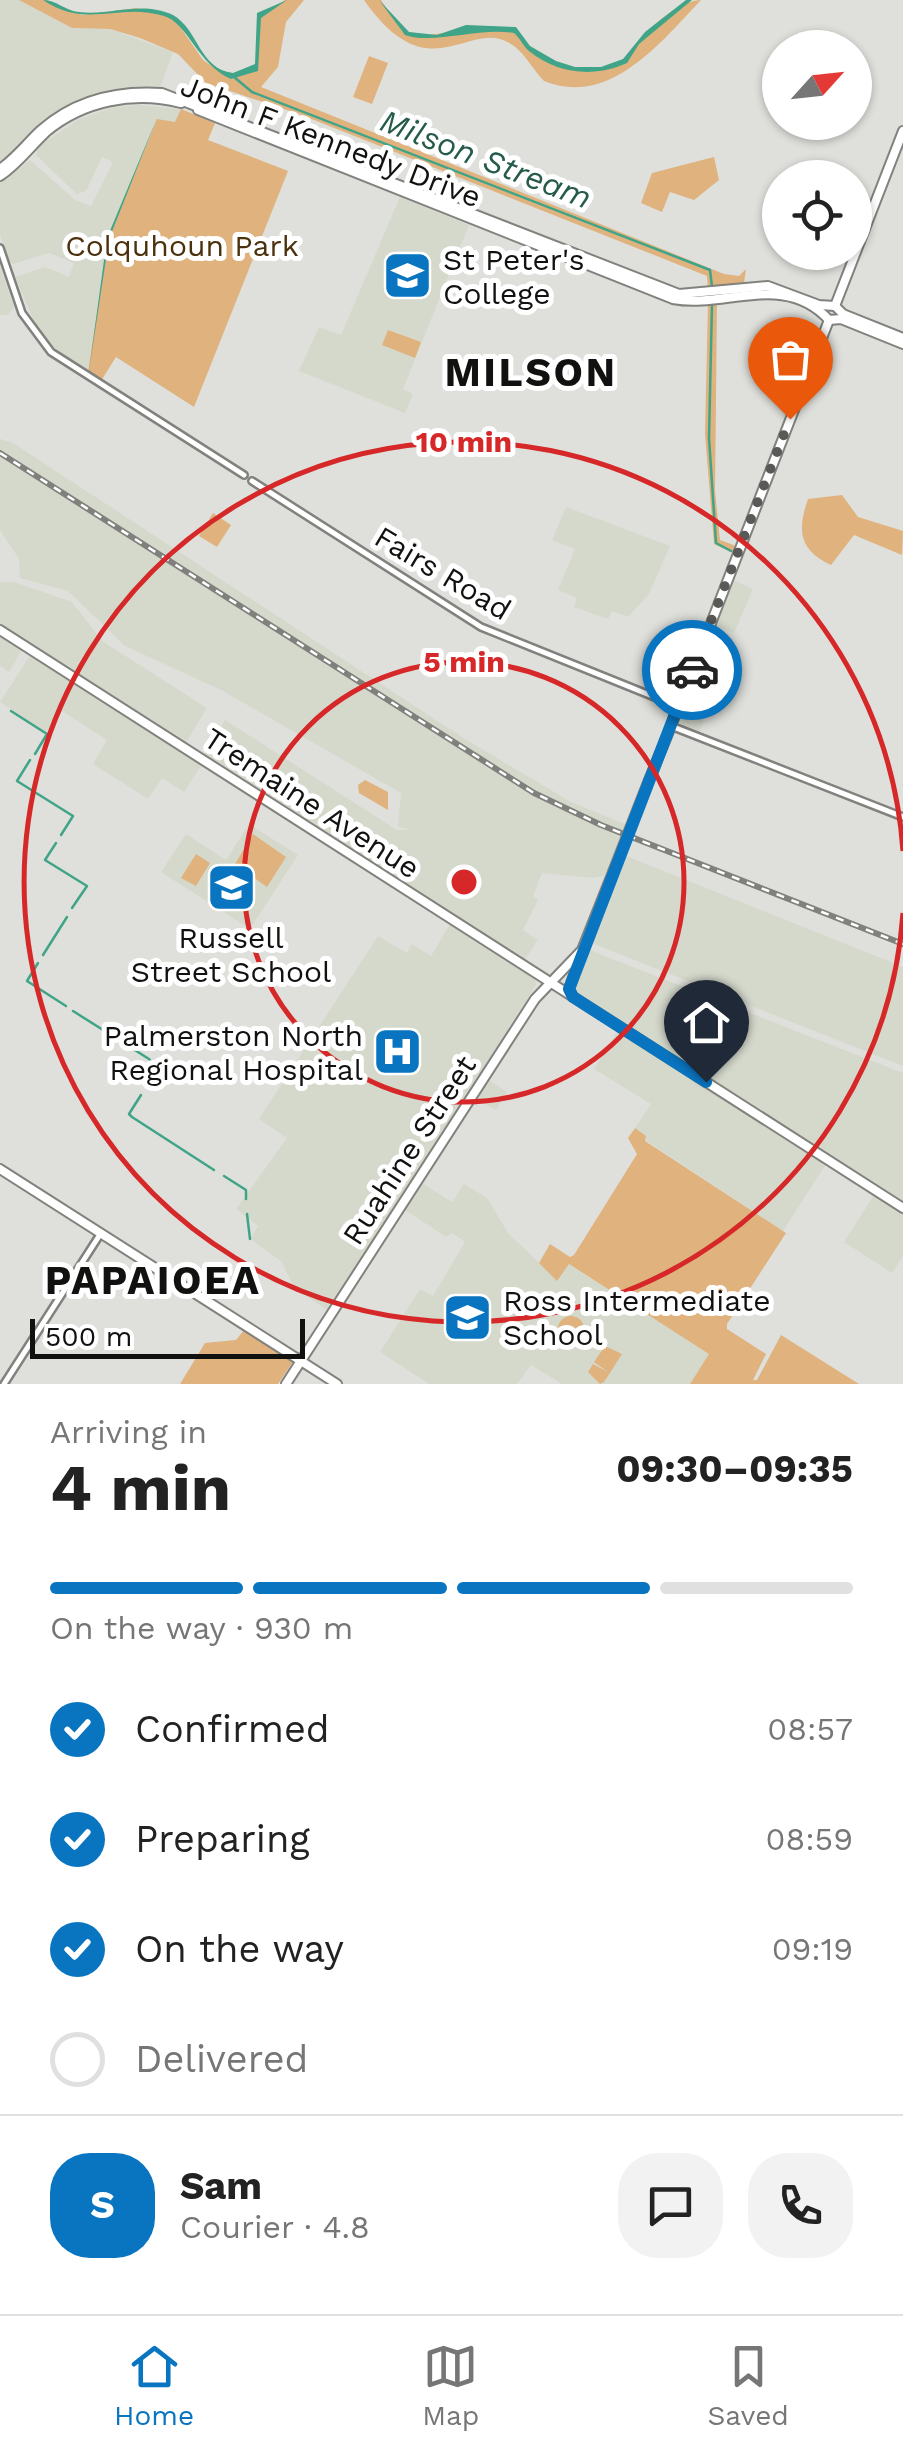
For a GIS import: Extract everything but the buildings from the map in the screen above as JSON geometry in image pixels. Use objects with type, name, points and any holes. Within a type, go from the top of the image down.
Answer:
[{"type":"main road","name":"John F Kennedy Drive","points":[[0,173],[53,120],[101,100],[142,92],[185,99],[573,257],[678,294],[768,286],[903,341]]},
{"type":"main road","points":[[575,998],[569,989],[582,950],[903,132]]},
{"type":"main road","name":"Tremaine Avenue","points":[[0,630],[903,1208]]},
{"type":"main road","name":"Ruahine Street","points":[[284,1384],[528,1010],[582,950]]},
{"type":"main road","points":[[522,964],[549,974],[565,970]]},
{"type":"main road","points":[[528,1010],[539,983],[532,970]]},
{"type":"main road","points":[[540,993],[553,991],[575,998]]},
{"type":"main road","points":[[0,1169],[337,1384]]},
{"type":"main road","points":[[284,1384],[290,1365],[285,1352]]},
{"type":"street","name":"Fairs Road","points":[[0,248],[22,313],[52,352],[244,475],[245,483],[252,481],[481,627],[677,706]]},
{"type":"street","points":[[666,702],[671,722],[903,817]]},
{"type":"street","points":[[4,1384],[101,1234]]},
{"type":"shaded area","points":[[0,0],[19,0],[72,28],[110,29],[173,52],[159,91],[58,113],[0,164]]},
{"type":"shaded area","points":[[43,0],[79,12],[149,9],[173,15],[213,64],[233,73],[255,64],[257,13],[287,0],[261,18],[258,71],[231,79],[210,64],[180,27],[164,16],[132,12],[89,15],[59,9]]},
{"type":"shaded area","points":[[379,0],[409,32],[437,35],[466,25],[516,27],[530,46],[556,61],[575,67],[601,67],[623,59],[645,32],[686,0],[692,0],[639,44],[627,63],[589,72],[564,69],[540,59],[514,33],[429,38],[405,35]]},
{"type":"shaded area","points":[[114,107],[181,109],[88,373],[41,337],[15,277],[45,267],[69,277],[74,263],[49,253],[13,264],[8,260],[0,235],[0,183],[30,160],[75,200],[91,206],[113,162],[102,157],[86,191],[77,194],[36,155],[39,146],[79,119]]},
{"type":"shaded area","points":[[157,118],[109,239],[89,371],[107,238]]},
{"type":"shaded area","name":"St Peter's College","points":[[400,197],[469,225],[403,389],[413,394],[405,413],[299,371],[319,327],[341,335]]},
{"type":"shaded area","points":[[0,266],[14,307],[8,315],[0,315]]},
{"type":"shaded area","points":[[0,439],[13,443],[465,739],[571,802],[627,825],[603,876],[542,873],[533,896],[538,900],[523,930],[538,940],[524,961],[203,755],[225,720],[397,830],[411,830],[398,827],[401,793],[223,691],[125,646],[68,591],[20,578],[19,559],[0,530]]},
{"type":"shaded area","points":[[566,507],[670,546],[649,594],[628,617],[612,611],[608,619],[574,607],[577,598],[558,590],[575,549],[552,540]]},
{"type":"shaded area","points":[[733,580],[753,589],[734,633],[715,626]]},
{"type":"shaded area","points":[[0,582],[14,582],[72,602],[102,641],[207,708],[185,744],[0,625]]},
{"type":"shaded area","points":[[0,635],[22,650],[9,672],[0,666]]},
{"type":"shaded area","points":[[31,654],[202,764],[184,792],[162,778],[148,799],[93,764],[107,740],[62,711],[47,733],[0,702]]},
{"type":"shaded area","points":[[698,666],[726,666],[722,681],[728,683],[718,711],[708,708],[699,733],[676,722]]},
{"type":"shaded area","name":"Russell Street School","points":[[249,824],[298,855],[250,929],[161,872],[186,834],[226,860]]},
{"type":"shaded area","points":[[624,855],[903,967],[903,1066],[589,942]]},
{"type":"shaded area","name":"Palmerston North Regional Hospital","points":[[450,924],[535,979],[536,985],[329,1311],[295,1289],[281,1261],[250,1239],[258,1226],[236,1209],[287,1138],[259,1119],[378,936],[407,953],[412,944],[431,956]]},
{"type":"shaded area","points":[[587,949],[903,1073],[903,1204],[572,991]]},
{"type":"shaded area","points":[[618,1030],[826,1164],[783,1231],[645,1140],[646,1136],[635,1128],[651,1104],[594,1069]]},
{"type":"shaded area","points":[[487,1079],[507,1092],[496,1110],[475,1098]]},
{"type":"shaded area","points":[[422,1183],[452,1202],[464,1184],[487,1198],[508,1233],[557,1280],[568,1264],[710,1354],[690,1384],[562,1384],[531,1365],[517,1384],[429,1384],[380,1352],[420,1289],[433,1296],[465,1242],[452,1233],[446,1237],[405,1210]]},
{"type":"shaded area","points":[[874,1195],[903,1214],[903,1256],[892,1273],[844,1242]]},
{"type":"green space","points":[[19,0],[47,0],[82,15],[136,8],[174,18],[203,60],[231,79],[257,70],[257,18],[285,0],[304,0],[286,22],[278,67],[261,87],[724,274],[739,276],[746,269],[744,283],[708,289],[707,276],[299,114],[206,83],[178,54],[140,38],[110,29],[72,28]]},
{"type":"green space","points":[[364,0],[381,0],[402,31],[413,37],[487,27],[515,30],[547,59],[560,66],[588,71],[621,63],[662,18],[701,0],[633,66],[591,86],[568,87],[544,81],[514,46],[498,39],[430,48],[410,43],[388,28]]},
{"type":"green space","points":[[369,56],[388,63],[372,104],[353,97]]},
{"type":"green space","name":"Colquhoun Park","points":[[181,109],[215,123],[208,140],[288,171],[194,407],[116,357],[101,381],[88,373],[108,238],[157,119],[175,122]]},
{"type":"green space","points":[[714,157],[719,180],[694,200],[670,192],[662,212],[641,203],[652,173]]},
{"type":"green space","points":[[717,301],[715,491],[720,540],[736,546],[733,553],[714,544],[705,434],[708,302]]},
{"type":"green space","points":[[388,330],[421,342],[415,358],[382,345]]},
{"type":"green space","points":[[842,495],[858,517],[903,531],[902,555],[854,535],[831,565],[812,553],[802,530],[808,499]]},
{"type":"green space","points":[[213,513],[231,525],[217,547],[199,536]]},
{"type":"green space","points":[[365,780],[388,792],[388,810],[359,793],[358,785]]},
{"type":"green space","points":[[253,834],[286,857],[267,887],[235,864]]},
{"type":"green space","points":[[196,854],[210,863],[196,886],[181,878]]},
{"type":"green space","points":[[635,1128],[646,1136],[645,1141],[786,1233],[727,1324],[727,1329],[766,1354],[753,1380],[757,1380],[781,1335],[859,1384],[690,1384],[709,1354],[569,1264],[557,1281],[539,1263],[550,1244],[570,1257],[574,1255],[637,1154],[628,1138]]},
{"type":"green space","points":[[571,1316],[581,1319],[581,1339],[571,1342],[561,1339],[558,1329],[561,1319]]},
{"type":"green space","points":[[245,1329],[294,1360],[278,1384],[180,1384],[205,1343],[236,1340]]},
{"type":"green space","points":[[605,1346],[622,1354],[600,1384],[588,1372],[593,1364],[608,1372],[594,1362]]},
{"type":"waterway","name":"Milson Stream","points":[[234,77],[252,92],[710,270],[712,287]]},
{"type":"waterway","name":"Milson Stream","points":[[712,304],[709,438],[716,543],[731,551]]},
{"type":"waterway","points":[[11,711],[47,734],[35,754]]},
{"type":"waterway","points":[[30,760],[17,781],[73,816],[61,835]]},
{"type":"waterway","points":[[56,843],[45,860],[87,886],[72,908]]},
{"type":"waterway","points":[[43,955],[67,917]]},
{"type":"waterway","points":[[38,963],[27,981],[66,1006]]},
{"type":"waterway","points":[[73,1011],[149,1059],[157,1069],[146,1087]]},
{"type":"waterway","points":[[141,1095],[129,1114],[214,1170]]},
{"type":"waterway","points":[[224,1176],[246,1190],[246,1199]]},
{"type":"waterway","points":[[247,1214],[250,1239]]},
{"type":"railway","points":[[0,453],[534,793],[601,825],[903,944]]},
{"type":"way so far","points":[[692,670],[790,419]]},
{"type":"place","name":"St Peter's College","points":[[408,276]]},
{"type":"place","name":"Russell Street School","points":[[231,888]]},
{"type":"place","name":"Palmerston North Regional Hospital","points":[[398,1052]]},
{"type":"place","name":"Ross Intermediate School","points":[[468,1317]]},
{"type":"district","name":"MILSON","points":[[531,372]]},
{"type":"district","name":"PAPAIOEA","points":[[153,1280]]},
{"type":"route","points":[[692,670],[569,989],[573,997],[706,1082]]}]
